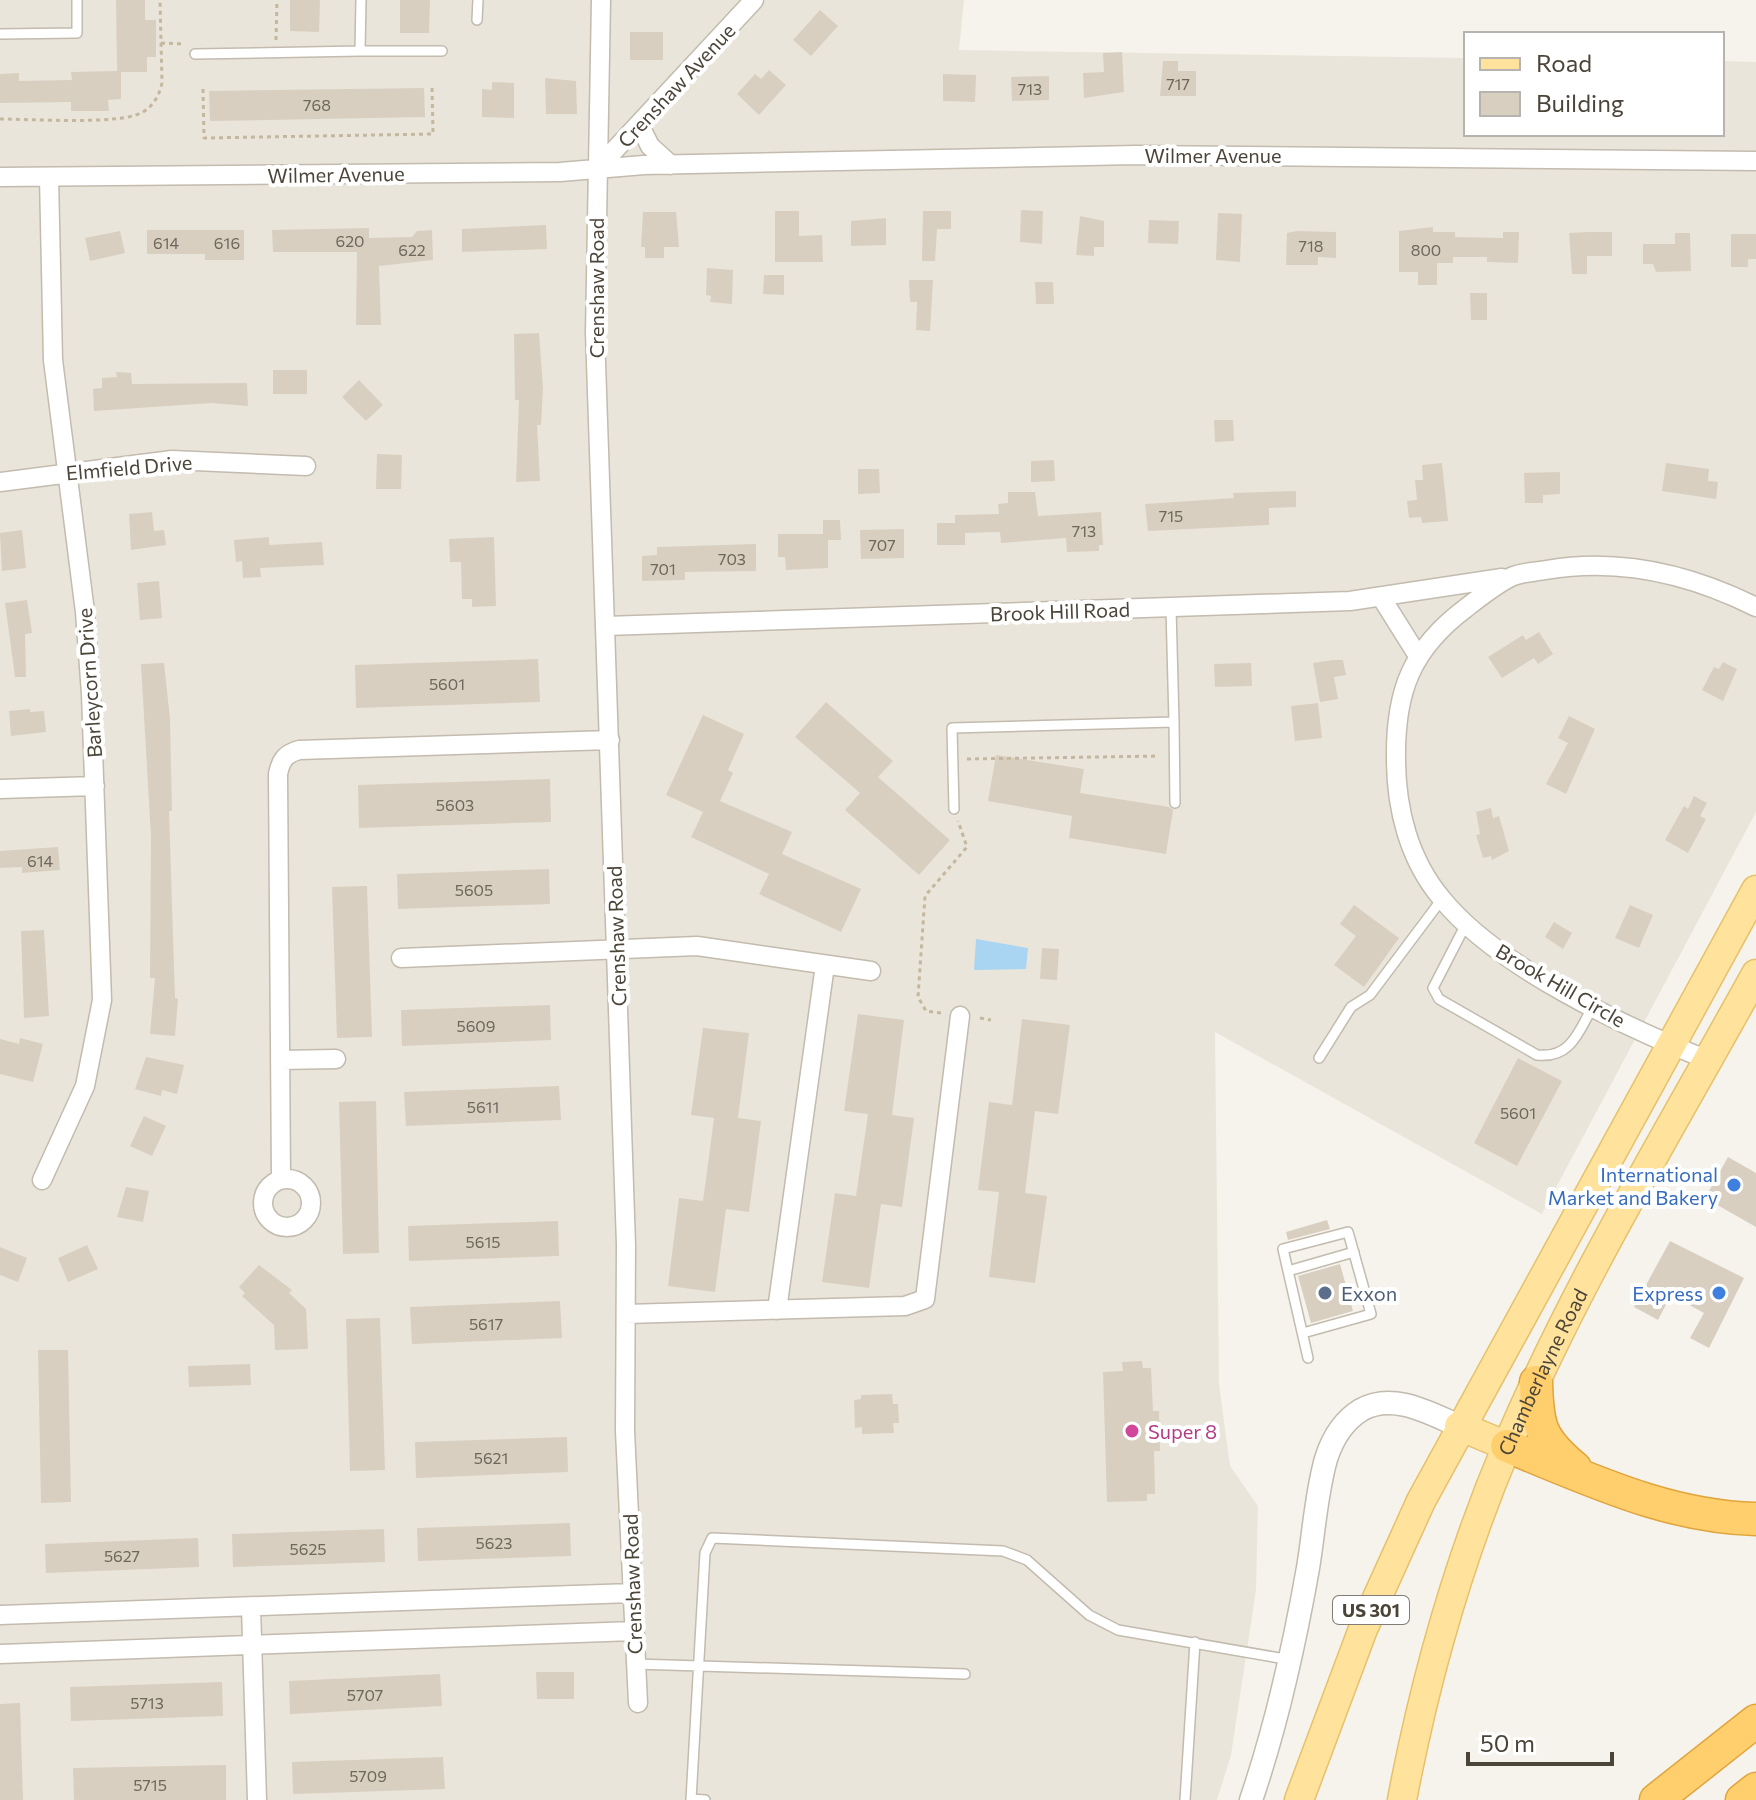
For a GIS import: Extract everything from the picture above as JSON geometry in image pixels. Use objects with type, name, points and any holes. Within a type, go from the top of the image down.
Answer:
[{"type":"highway","points":[[1536,1382],[1538,1421],[1544,1437],[1587,1478]]},
{"type":"highway","points":[[1507,1446],[1681,1511],[1756,1519]]},
{"type":"highway","points":[[1656,1800],[1756,1721]]},
{"type":"highway","points":[[1742,1800],[1756,1789]]},
{"type":"main road","name":"Chamberlayne Road","points":[[1299,1800],[1363,1629],[1459,1426],[1756,890]]},
{"type":"main road","name":"Chamberlayne Road","points":[[1402,1800],[1437,1646],[1468,1550],[1507,1446],[1593,1269],[1756,974]]},
{"type":"main road","points":[[1459,1426],[1507,1446]]},
{"type":"street","name":"Crenshaw Road","points":[[601,0],[595,333],[616,948],[626,1314],[625,1431],[638,1703]]},
{"type":"street","name":"Crenshaw Avenue","points":[[597,169],[754,0]]},
{"type":"street","points":[[640,126],[650,146],[671,165]]},
{"type":"street","name":"Wilmer Avenue","points":[[0,177],[597,169],[1151,155],[1756,161]]},
{"type":"street","name":"Barleycorn Drive","points":[[42,1180],[85,1086],[98,1033],[102,1000],[85,612],[53,360],[49,177]]},
{"type":"street","name":"Elmfield Drive","points":[[0,482],[172,460],[306,466]]},
{"type":"street","name":"Brook Hill Circle","points":[[1708,1060],[1670,1045],[1514,962],[1466,924],[1442,899],[1413,854],[1400,810],[1395,718],[1406,680],[1418,656],[1457,615],[1512,576],[1564,567],[1637,567],[1707,585],[1756,607]]},
{"type":"street","name":"Brook Hill Road","points":[[606,626],[1350,601],[1512,576]]},
{"type":"street","points":[[1381,597],[1418,656]]},
{"type":"street","points":[[281,1179],[278,774],[288,754],[299,750],[610,740]]},
{"type":"street","points":[[0,789],[95,786]]},
{"type":"street","points":[[401,958],[697,946],[871,971]]},
{"type":"street","points":[[777,1310],[825,965]]},
{"type":"street","points":[[626,1314],[905,1306],[925,1299],[960,1016]]},
{"type":"street","points":[[280,1060],[336,1059]]},
{"type":"street","points":[[1251,1800],[1291,1660],[1323,1473],[1341,1427],[1361,1410],[1386,1403],[1419,1409],[1459,1426]]},
{"type":"street","points":[[0,1615],[632,1593]]},
{"type":"street","points":[[251,1607],[257,1800]]},
{"type":"street","points":[[0,1654],[634,1631]]},
{"type":"lane","points":[[0,34],[77,33],[77,0]]},
{"type":"lane","points":[[360,51],[361,0]]},
{"type":"lane","points":[[477,20],[478,0]]},
{"type":"lane","points":[[195,54],[442,51]]},
{"type":"lane","points":[[1171,608],[1175,803]]},
{"type":"lane","points":[[954,809],[952,728],[1174,722]]},
{"type":"lane","points":[[1319,1058],[1351,1007],[1370,995],[1442,899]]},
{"type":"lane","points":[[1466,924],[1433,988],[1439,999],[1537,1055],[1554,1057],[1569,1049],[1594,1005]]},
{"type":"lane","points":[[1303,1333],[1371,1314],[1348,1232],[1283,1249],[1308,1358]]},
{"type":"lane","points":[[1288,1271],[1354,1252]]},
{"type":"lane","points":[[705,1800],[691,1800],[696,1665],[705,1553],[712,1538],[1003,1551],[1027,1560],[1089,1615],[1118,1630],[1291,1660]]},
{"type":"lane","points":[[1185,1800],[1195,1642]]},
{"type":"lane","points":[[636,1664],[965,1674]]},
{"type":"path","points":[[0,119],[124,117],[142,112],[160,89],[160,0]]},
{"type":"path","points":[[276,40],[277,0]]},
{"type":"path","points":[[161,43],[183,43]]},
{"type":"path","points":[[203,89],[204,138],[433,134],[432,85]]},
{"type":"path","points":[[966,752],[967,760],[1058,759],[1162,756],[1162,747]]},
{"type":"path","points":[[954,809],[967,847],[925,896],[918,997],[926,1011],[991,1020]]},
{"type":"shaded area","points":[[0,0],[964,0],[959,50],[1464,58],[1464,136],[1724,136],[1724,61],[1756,62],[1756,812],[1542,1214],[1215,1032],[1219,1384],[1230,1466],[1258,1506],[1256,1590],[1231,1755],[1217,1800],[0,1800]]},
{"type":"water","points":[[976,939],[1028,948],[1026,969],[974,970]]},
{"type":"building","points":[[116,0],[145,0],[145,20],[156,20],[156,57],[147,57],[147,72],[121,72],[121,99],[108,100],[109,111],[71,111],[71,102],[0,103],[0,74],[19,73],[19,81],[72,80],[71,72],[117,71]]},
{"type":"building","points":[[290,0],[320,0],[319,32],[290,31]]},
{"type":"building","points":[[400,0],[430,0],[429,33],[400,33]]},
{"type":"building","points":[[820,10],[838,26],[811,56],[793,40]]},
{"type":"building","points":[[630,32],[663,32],[663,60],[630,60]]},
{"type":"building","points":[[1122,52],[1124,92],[1084,98],[1083,73],[1104,72],[1103,53]]},
{"type":"building","points":[[1163,61],[1178,61],[1178,71],[1196,71],[1196,96],[1160,96]]},
{"type":"building","points":[[769,70],[786,85],[759,115],[737,94],[755,74],[761,79]]},
{"type":"building","points":[[943,74],[976,75],[975,102],[943,101]]},
{"type":"building","points":[[1049,76],[1049,100],[1012,101],[1011,77]]},
{"type":"building","points":[[545,78],[576,81],[577,114],[546,114]]},
{"type":"building","points":[[492,82],[514,83],[514,118],[482,117],[482,89],[492,90]]},
{"type":"building","points":[[424,88],[425,117],[210,121],[209,91]]},
{"type":"building","points":[[1021,210],[1043,211],[1042,244],[1020,242]]},
{"type":"building","points":[[775,211],[799,211],[799,236],[822,235],[823,262],[775,262]]},
{"type":"building","points":[[923,211],[951,211],[951,229],[937,229],[935,261],[922,261]]},
{"type":"building","points":[[643,212],[676,212],[679,247],[664,247],[664,258],[645,258],[645,247],[641,247]]},
{"type":"building","points":[[1218,213],[1242,214],[1240,262],[1216,260]]},
{"type":"building","points":[[1080,216],[1104,221],[1104,247],[1094,247],[1094,256],[1076,255]]},
{"type":"building","points":[[886,218],[886,245],[851,246],[851,221]]},
{"type":"building","points":[[1149,220],[1179,221],[1178,244],[1148,243]]},
{"type":"building","points":[[546,225],[547,249],[462,252],[462,229]]},
{"type":"building","points":[[1433,227],[1433,232],[1455,232],[1455,237],[1503,238],[1503,232],[1519,232],[1518,263],[1487,262],[1487,257],[1453,257],[1453,263],[1437,263],[1437,285],[1418,285],[1418,272],[1399,272],[1399,231]]},
{"type":"building","points":[[369,228],[369,238],[412,237],[417,231],[432,230],[433,260],[379,266],[381,325],[356,325],[357,252],[273,252],[272,230]]},
{"type":"building","points":[[147,230],[244,230],[244,260],[205,260],[205,254],[147,254]]},
{"type":"building","points":[[120,231],[125,253],[90,261],[85,238]]},
{"type":"building","points":[[1336,232],[1336,258],[1318,257],[1318,265],[1286,265],[1287,233]]},
{"type":"building","points":[[1612,232],[1612,256],[1587,256],[1587,274],[1572,274],[1569,233]]},
{"type":"building","points":[[1675,233],[1690,233],[1691,271],[1656,272],[1653,264],[1643,264],[1643,244],[1675,244]]},
{"type":"building","points":[[1731,234],[1756,234],[1756,259],[1748,259],[1748,267],[1731,267]]},
{"type":"building","points":[[707,268],[733,270],[732,304],[710,302],[711,296],[706,295]]},
{"type":"building","points":[[764,275],[784,275],[784,295],[763,294]]},
{"type":"building","points":[[909,280],[933,280],[930,331],[916,330],[917,302],[910,302]]},
{"type":"building","points":[[1035,282],[1053,282],[1054,304],[1036,304]]},
{"type":"building","points":[[1470,293],[1487,293],[1487,320],[1471,320]]},
{"type":"building","points":[[539,333],[543,388],[541,425],[537,425],[540,481],[516,482],[519,400],[515,400],[514,334]]},
{"type":"building","points":[[273,370],[307,370],[307,394],[273,394]]},
{"type":"building","points":[[116,372],[131,373],[132,384],[247,383],[248,406],[211,403],[94,411],[93,389],[102,388],[102,378],[117,377]]},
{"type":"building","points":[[359,380],[383,405],[366,421],[342,397]]},
{"type":"building","points":[[1214,420],[1233,420],[1234,441],[1215,442]]},
{"type":"building","points":[[377,454],[402,455],[401,489],[376,489]]},
{"type":"building","points":[[1054,460],[1055,481],[1031,482],[1031,461]]},
{"type":"building","points":[[1442,463],[1448,521],[1422,523],[1421,517],[1409,518],[1407,501],[1417,500],[1415,480],[1423,480],[1422,465]]},
{"type":"building","points":[[1666,463],[1709,469],[1708,481],[1718,482],[1716,499],[1662,491]]},
{"type":"building","points":[[858,469],[879,469],[880,493],[858,494]]},
{"type":"building","points":[[1560,472],[1560,494],[1543,495],[1543,503],[1525,503],[1524,473]]},
{"type":"building","points":[[1296,491],[1296,507],[1269,508],[1269,525],[1148,531],[1145,504],[1234,498],[1233,493]]},
{"type":"building","points":[[1008,492],[1035,492],[1038,516],[1101,512],[1103,545],[1099,545],[1099,551],[1067,552],[1066,538],[1001,543],[1000,532],[965,533],[965,545],[937,545],[937,523],[955,523],[955,515],[999,514],[998,504],[1008,503]]},
{"type":"building","points":[[152,512],[154,531],[164,530],[166,545],[131,550],[129,514]]},
{"type":"building","points":[[823,520],[840,520],[841,540],[828,540],[828,568],[786,570],[785,557],[778,557],[778,534],[823,534]]},
{"type":"building","points":[[904,529],[904,558],[861,559],[860,530]]},
{"type":"building","points":[[22,530],[26,568],[2,571],[0,533]]},
{"type":"building","points":[[269,537],[269,545],[322,542],[324,565],[260,568],[261,577],[243,578],[242,561],[236,562],[234,540]]},
{"type":"building","points":[[494,537],[496,606],[472,607],[472,599],[462,599],[461,562],[450,562],[449,539]]},
{"type":"building","points":[[756,544],[756,571],[685,572],[685,580],[642,581],[642,556],[657,555],[657,547]]},
{"type":"building","points":[[159,581],[162,618],[140,620],[137,583]]},
{"type":"building","points":[[27,600],[32,633],[25,634],[26,677],[15,677],[5,603]]},
{"type":"building","points":[[1539,632],[1553,654],[1538,664],[1534,658],[1502,678],[1488,657],[1523,635],[1526,640]]},
{"type":"building","points":[[538,659],[540,702],[356,708],[355,665]]},
{"type":"building","points":[[1343,660],[1346,675],[1334,677],[1338,699],[1320,702],[1313,663]]},
{"type":"building","points":[[1723,662],[1737,669],[1723,701],[1702,690],[1714,667],[1719,669]]},
{"type":"building","points":[[164,663],[170,719],[172,811],[169,811],[175,998],[178,999],[175,1036],[150,1034],[155,978],[150,978],[151,837],[141,664]]},
{"type":"building","points":[[1251,663],[1252,686],[1215,687],[1214,664]]},
{"type":"building","points":[[826,702],[893,761],[878,777],[950,840],[919,875],[845,810],[860,793],[795,737]]},
{"type":"building","points":[[1318,703],[1322,738],[1295,741],[1291,706]]},
{"type":"building","points":[[30,709],[30,712],[44,711],[46,732],[11,736],[9,711]]},
{"type":"building","points":[[703,715],[744,734],[728,770],[733,773],[720,801],[792,832],[782,854],[861,889],[841,932],[759,894],[769,874],[691,837],[703,812],[666,795]]},
{"type":"building","points":[[1569,716],[1595,729],[1566,794],[1546,784],[1568,743],[1558,738]]},
{"type":"building","points":[[996,755],[1084,769],[1080,793],[1169,807],[1173,810],[1166,854],[1069,838],[1072,816],[988,801]]},
{"type":"building","points":[[550,779],[551,822],[359,828],[358,785]]},
{"type":"building","points":[[1694,796],[1707,803],[1700,816],[1706,819],[1688,853],[1665,840],[1684,806],[1688,809]]},
{"type":"building","points":[[1491,808],[1493,818],[1499,816],[1509,851],[1492,860],[1491,856],[1483,858],[1476,835],[1480,834],[1476,812]]},
{"type":"building","points":[[58,847],[60,870],[22,873],[22,867],[0,868],[0,851]]},
{"type":"building","points":[[549,869],[550,904],[398,909],[397,874]]},
{"type":"building","points":[[367,886],[372,1037],[337,1038],[332,887]]},
{"type":"building","points":[[1354,905],[1399,938],[1364,987],[1334,965],[1356,936],[1340,924]]},
{"type":"building","points":[[1630,905],[1653,915],[1639,948],[1615,938]]},
{"type":"building","points":[[1554,922],[1572,933],[1563,949],[1545,937]]},
{"type":"building","points":[[44,930],[49,1016],[24,1018],[21,931]]},
{"type":"building","points":[[1042,948],[1059,949],[1057,980],[1040,979]]},
{"type":"building","points":[[550,1005],[551,1040],[402,1046],[401,1010]]},
{"type":"building","points":[[858,1014],[904,1020],[892,1115],[914,1118],[902,1207],[881,1204],[869,1288],[822,1282],[835,1193],[856,1196],[868,1114],[844,1111]]},
{"type":"building","points":[[1022,1019],[1070,1025],[1058,1114],[1035,1111],[1025,1193],[1047,1196],[1035,1283],[989,1277],[999,1192],[978,1190],[989,1102],[1012,1105]]},
{"type":"building","points":[[703,1028],[749,1033],[738,1118],[761,1121],[749,1212],[726,1209],[715,1292],[668,1286],[679,1198],[703,1201],[714,1118],[691,1115]]},
{"type":"building","points":[[20,1038],[43,1044],[33,1082],[0,1074],[0,1039],[19,1044]]},
{"type":"building","points":[[146,1057],[184,1065],[177,1094],[162,1090],[161,1096],[135,1089]]},
{"type":"building","points":[[1518,1058],[1562,1081],[1517,1166],[1474,1143]]},
{"type":"building","points":[[559,1086],[561,1120],[406,1126],[404,1092]]},
{"type":"building","points":[[376,1101],[379,1253],[343,1254],[339,1102]]},
{"type":"building","points":[[144,1116],[166,1126],[152,1156],[130,1146]]},
{"type":"building","name":"International Market and Bakery","points":[[1728,1157],[1756,1173],[1756,1227],[1705,1198]]},
{"type":"building","points":[[126,1187],[149,1191],[143,1222],[117,1217]]},
{"type":"building","points":[[1327,1220],[1330,1229],[1288,1240],[1286,1232]]},
{"type":"building","points":[[558,1221],[559,1256],[409,1261],[408,1226]]},
{"type":"building","points":[[1670,1241],[1744,1278],[1709,1348],[1690,1338],[1704,1313],[1671,1295],[1658,1320],[1634,1307]]},
{"type":"building","points":[[87,1245],[98,1269],[68,1282],[58,1258]]},
{"type":"building","points":[[0,1247],[27,1258],[18,1282],[0,1275]]},
{"type":"building","points":[[1340,1264],[1353,1311],[1311,1323],[1298,1276]]},
{"type":"building","points":[[259,1265],[292,1290],[289,1293],[306,1309],[308,1349],[275,1350],[274,1325],[242,1296],[245,1293],[239,1287]]},
{"type":"building","points":[[560,1301],[562,1338],[412,1344],[410,1307]]},
{"type":"building","points":[[380,1318],[385,1470],[350,1471],[346,1319]]},
{"type":"building","points":[[38,1350],[68,1350],[71,1502],[41,1503]]},
{"type":"building","name":"Super 8","points":[[1142,1361],[1143,1368],[1151,1368],[1153,1411],[1159,1411],[1160,1451],[1154,1451],[1155,1494],[1147,1494],[1147,1501],[1107,1502],[1103,1372],[1123,1371],[1122,1362]]},
{"type":"building","points":[[250,1364],[251,1385],[189,1387],[188,1366]]},
{"type":"building","points":[[892,1394],[893,1404],[898,1404],[899,1423],[893,1423],[894,1433],[862,1434],[862,1427],[855,1428],[854,1400],[861,1399],[861,1395]]},
{"type":"building","points":[[567,1437],[568,1472],[416,1478],[415,1442]]},
{"type":"building","points":[[570,1523],[571,1556],[418,1561],[417,1528]]},
{"type":"building","points":[[384,1529],[385,1562],[233,1567],[232,1534]]},
{"type":"building","points":[[198,1538],[199,1567],[46,1573],[45,1544]]},
{"type":"building","points":[[536,1672],[574,1672],[574,1699],[537,1699]]},
{"type":"building","points":[[440,1674],[442,1706],[290,1714],[289,1681]]},
{"type":"building","points":[[222,1682],[223,1716],[71,1721],[70,1687]]},
{"type":"building","points":[[20,1703],[23,1800],[0,1800],[0,1704]]},
{"type":"building","points":[[443,1757],[445,1789],[293,1794],[292,1762]]},
{"type":"building","points":[[226,1765],[226,1800],[74,1800],[73,1768]]},
{"type":"place","name":"International Market and Bakery","points":[[1734,1185]]},
{"type":"place","name":"Exxon","points":[[1325,1293]]},
{"type":"place","name":"Express","points":[[1719,1293]]},
{"type":"place","name":"Super 8","points":[[1132,1431]]}]
